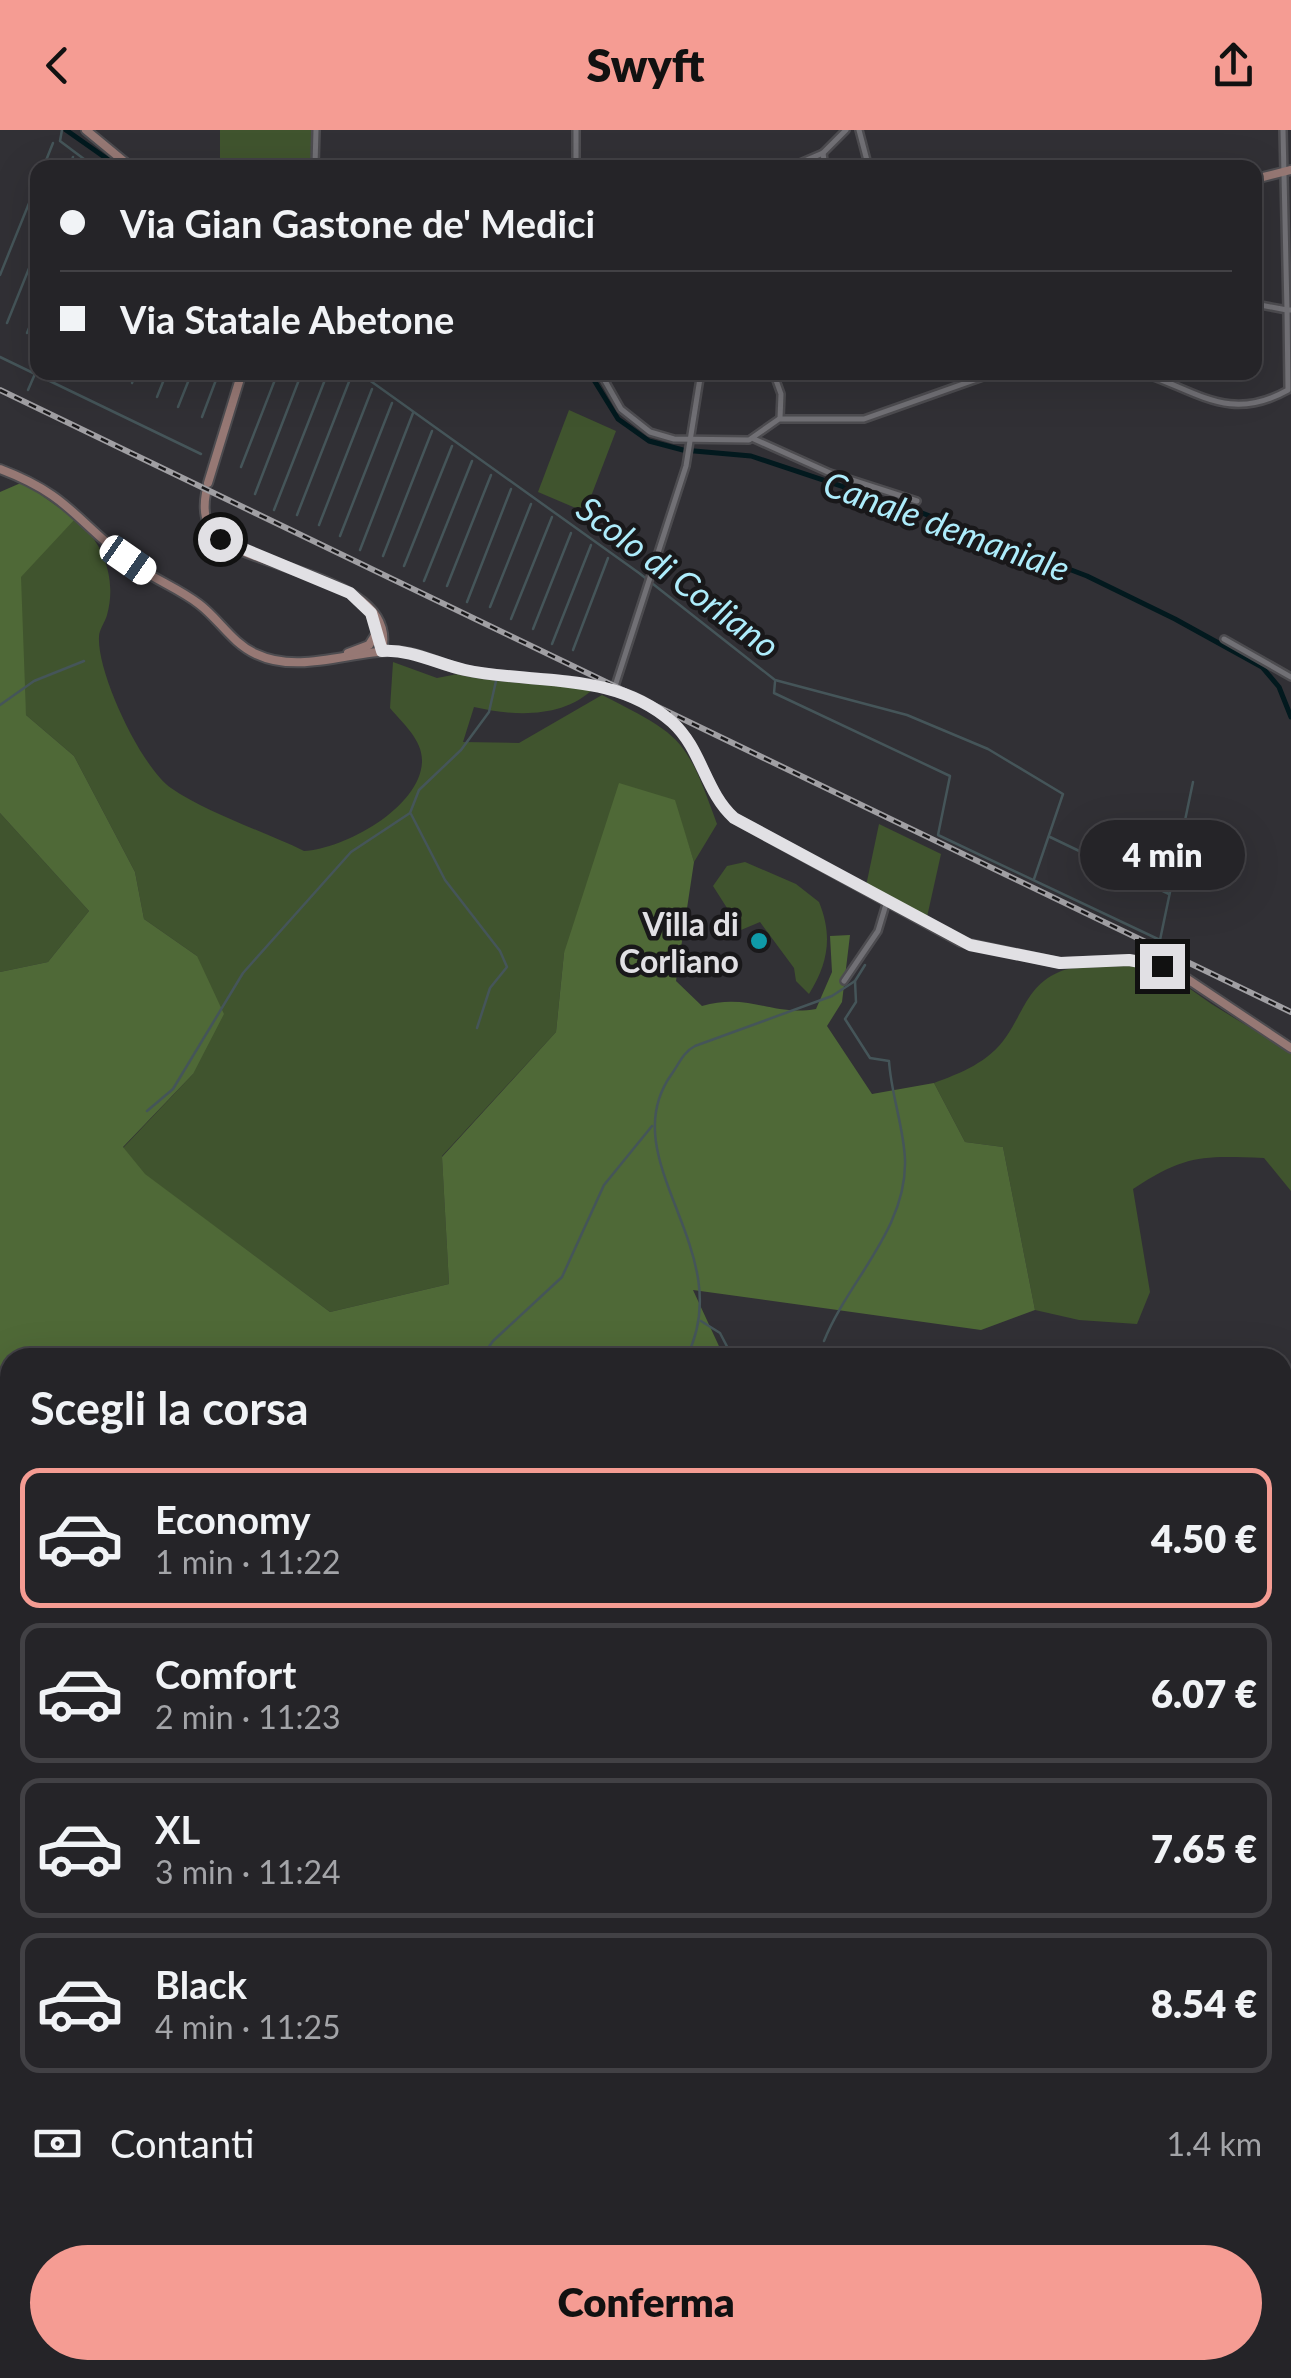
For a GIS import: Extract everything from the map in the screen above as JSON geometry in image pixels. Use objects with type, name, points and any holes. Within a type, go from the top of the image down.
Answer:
[{"type":"main road","points":[[86,130],[122,160]]},
{"type":"main road","points":[[1262,177],[1288,171]]},
{"type":"main road","points":[[240,380],[207,488],[205,517],[220,539],[342,588],[371,613],[382,651]]},
{"type":"main road","points":[[0,469],[59,496],[128,560],[202,606],[254,653],[310,661],[382,651],[409,652]]},
{"type":"main road","points":[[335,659],[380,636]]},
{"type":"main road","points":[[380,636],[409,652],[478,672],[589,682],[661,714],[686,737],[714,794],[734,818],[887,902],[970,945],[1060,963],[1129,960],[1162,966],[1291,1048]]},
{"type":"street","points":[[316,130],[318,160]]},
{"type":"street","points":[[576,130],[576,160]]},
{"type":"street","points":[[806,160],[822,153],[846,130]]},
{"type":"street","points":[[859,130],[867,160]]},
{"type":"street","points":[[1282,130],[1288,171],[1286,298],[1291,399]]},
{"type":"street","points":[[822,153],[823,160]]},
{"type":"street","points":[[1262,305],[1289,310]]},
{"type":"street","points":[[605,380],[634,422],[662,436],[691,443],[754,439],[812,466],[917,501]]},
{"type":"street","points":[[616,683],[688,456],[700,380]]},
{"type":"street","points":[[776,380],[782,400],[780,419]]},
{"type":"street","points":[[754,439],[780,419],[864,419],[974,380]]},
{"type":"street","points":[[1161,380],[1236,408],[1254,406],[1288,390]]},
{"type":"street","points":[[1224,639],[1291,676]]},
{"type":"street","points":[[844,981],[878,931],[887,902]]},
{"type":"green space","points":[[220,130],[311,130],[311,160],[220,160]]},
{"type":"green space","points":[[569,410],[616,431],[585,512],[538,492]]},
{"type":"green space","points":[[23,482],[75,519],[21,577],[26,715],[74,756],[135,872],[144,919],[197,956],[224,1014],[193,1074],[123,1147],[145,1174],[330,1312],[449,1284],[442,1157],[556,1032],[564,953],[619,783],[675,800],[694,862],[676,981],[702,1006],[734,1002],[787,1010],[816,1009],[832,972],[830,936],[850,935],[842,1002],[827,1026],[872,1094],[934,1083],[965,1142],[1003,1147],[1035,1310],[981,1330],[693,1290],[720,1348],[0,1348],[0,972],[48,962],[89,911],[0,813],[0,492]]},
{"type":"green space","points":[[75,519],[94,539],[106,562],[110,602],[99,634],[100,653],[123,718],[147,761],[159,777],[185,797],[304,851],[339,843],[377,823],[408,795],[418,779],[422,762],[419,747],[390,708],[393,662],[437,678],[458,674],[594,688],[582,698],[553,710],[521,713],[474,707],[463,742],[519,743],[602,695],[666,731],[697,773],[717,824],[694,862],[674,801],[564,953],[556,1032],[442,1156],[449,1284],[330,1312],[144,1174],[123,1148],[193,1074],[197,956],[144,919],[135,872],[74,756],[26,715],[0,533]]},
{"type":"green space","points":[[0,813],[89,911],[48,962],[0,972]]},
{"type":"green space","points":[[879,824],[941,854],[927,917],[866,886]]},
{"type":"green space","points":[[745,862],[796,884],[819,902],[826,926],[826,950],[821,972],[809,994],[796,981],[794,968],[760,922],[741,930],[713,886],[727,866]]},
{"type":"green space","points":[[1120,964],[1162,972],[1291,1054],[1291,1191],[1264,1158],[1225,1157],[1182,1163],[1133,1189],[1150,1292],[1137,1324],[1079,1320],[1035,1310],[1003,1147],[965,1142],[934,1083],[964,1071],[991,1053],[1006,1037],[1033,992],[1049,978],[1072,968]]},
{"type":"waterway","name":"Scolo di Corliano","points":[[62,130],[60,141],[85,160]]},
{"type":"waterway","name":"Canale demaniale","points":[[66,130],[109,160]]},
{"type":"waterway","points":[[46,160],[53,143]]},
{"type":"waterway","points":[[0,275],[30,201]]},
{"type":"waterway","points":[[7,323],[30,266]]},
{"type":"waterway","points":[[27,333],[30,326]]},
{"type":"waterway","points":[[0,357],[30,371]]},
{"type":"waterway","points":[[28,390],[32,380]]},
{"type":"waterway","points":[[48,380],[201,454]]},
{"type":"waterway","points":[[157,397],[164,380]]},
{"type":"waterway","points":[[178,407],[189,380]]},
{"type":"waterway","points":[[202,417],[216,380]]},
{"type":"waterway","points":[[241,467],[275,380]]},
{"type":"waterway","points":[[255,494],[299,380]]},
{"type":"waterway","points":[[274,510],[325,380]]},
{"type":"waterway","points":[[297,515],[350,380]]},
{"type":"waterway","name":"Scolo di Corliano","points":[[369,380],[639,573],[775,680],[907,715],[988,749],[1063,794],[1034,879]]},
{"type":"waterway","name":"Canale demaniale","points":[[594,380],[618,419],[649,441],[683,450],[751,456],[922,513],[1087,576],[1262,667],[1279,687],[1291,717]]},
{"type":"waterway","points":[[319,525],[372,389]]},
{"type":"waterway","points":[[340,536],[392,403]]},
{"type":"waterway","points":[[360,550],[413,413]]},
{"type":"waterway","points":[[383,556],[432,431]]},
{"type":"waterway","points":[[404,566],[452,446]]},
{"type":"waterway","points":[[424,581],[472,461]]},
{"type":"waterway","points":[[447,586],[491,475]]},
{"type":"waterway","points":[[467,602],[511,489]]},
{"type":"waterway","points":[[490,607],[531,504]]},
{"type":"waterway","points":[[511,619],[552,517]]},
{"type":"waterway","points":[[533,629],[571,533]]},
{"type":"waterway","points":[[552,644],[591,545]]},
{"type":"waterway","points":[[573,650],[608,558]]},
{"type":"waterway","points":[[0,705],[34,681],[84,661]]},
{"type":"waterway","points":[[147,1111],[173,1089],[243,973],[351,852],[410,813],[419,790],[461,750],[489,712],[496,681]]},
{"type":"waterway","points":[[775,682],[774,693],[950,776],[938,835],[1160,940],[1193,782]]},
{"type":"waterway","points":[[411,814],[445,880],[500,951],[507,967],[490,988],[477,1028]]},
{"type":"waterway","name":"Scolo di Corliano","points":[[1050,837],[1169,894]]},
{"type":"waterway","points":[[824,1341],[887,1232],[903,1185],[904,1148],[889,1061],[870,1058],[845,1019],[856,1002],[855,981],[865,965]]},
{"type":"waterway","points":[[689,1348],[699,1319],[698,1281],[656,1141],[657,1108],[671,1075],[695,1046],[832,996],[855,981]]},
{"type":"waterway","points":[[488,1348],[562,1277],[604,1185],[652,1126]]},
{"type":"waterway","points":[[701,1321],[720,1333],[728,1348]]},
{"type":"railway","points":[[0,390],[1291,1012]]},
{"type":"place","name":"Villa di Corliano","points":[[759,941]]},
{"type":"route","points":[[220,539],[350,593],[371,613],[382,651],[409,652],[478,672],[584,681],[661,714],[686,737],[714,794],[734,818],[960,942],[1060,963],[1129,960],[1162,966]]}]
